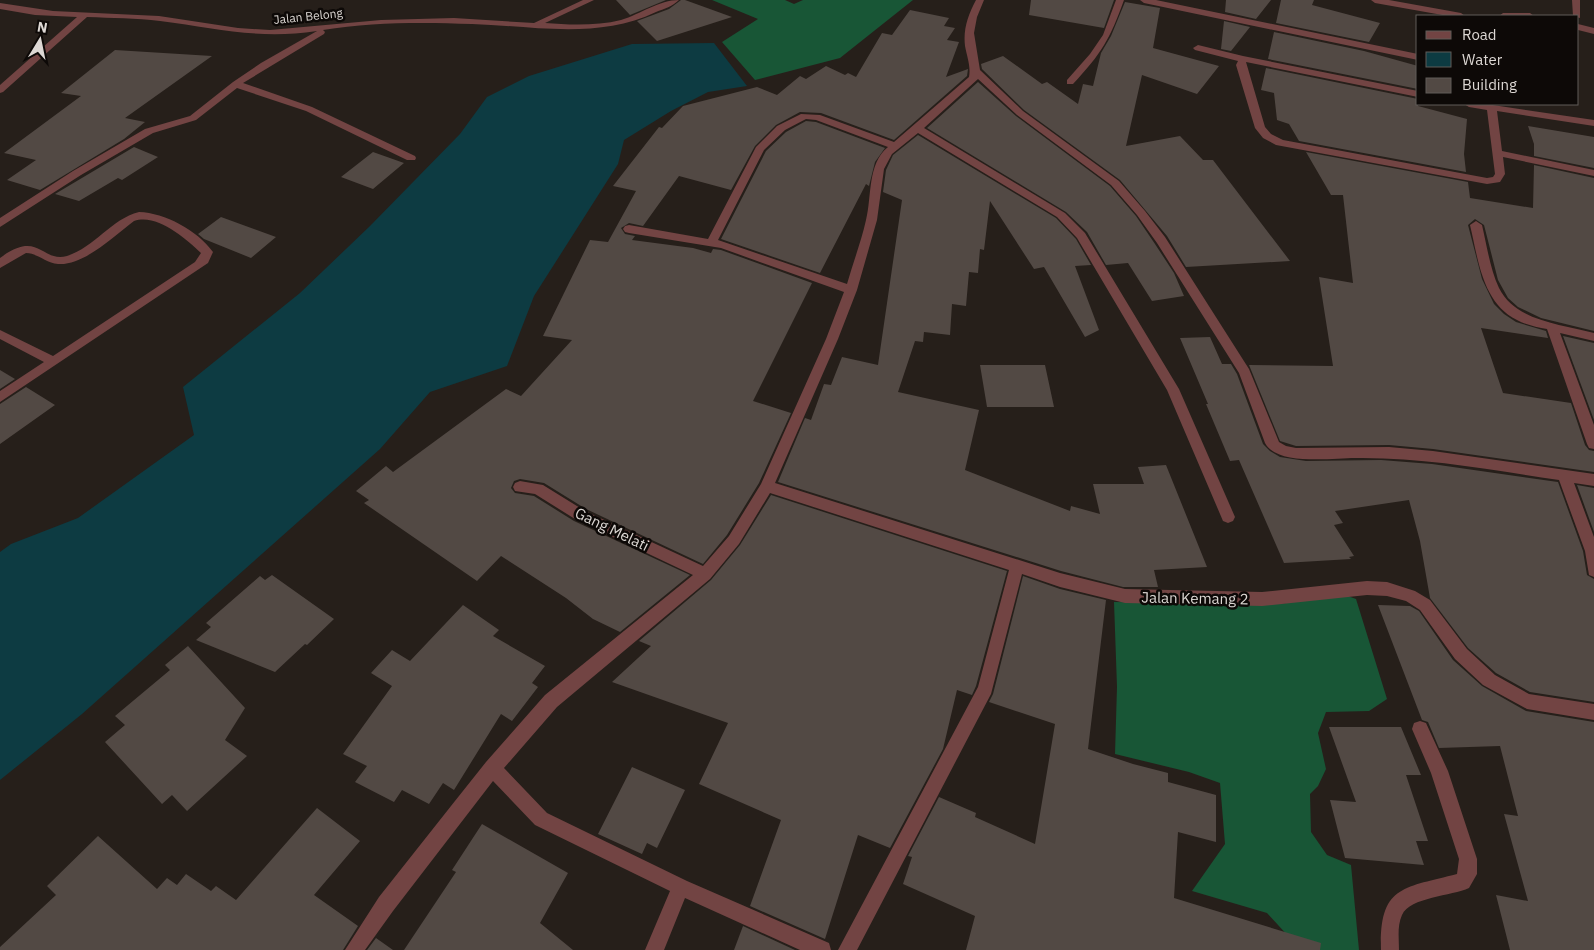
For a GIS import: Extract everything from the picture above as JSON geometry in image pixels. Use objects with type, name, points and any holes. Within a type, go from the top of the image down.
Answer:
[{"type":"street","points":[[537,24],[590,0]]},
{"type":"street","name":"Jalan Belong","points":[[0,6],[30,12],[84,16],[142,17],[264,33],[289,32],[338,25],[456,21],[595,26],[628,20],[675,0]]},
{"type":"street","points":[[354,950],[386,904],[492,768],[551,702],[584,672],[637,632],[705,574],[734,540],[757,505],[808,397],[851,290],[872,220],[879,169],[888,152],[974,78],[976,72],[970,47],[970,28],[971,18],[980,0]]},
{"type":"street","points":[[1070,82],[1094,56],[1107,35],[1120,0]]},
{"type":"street","points":[[1144,0],[1416,56]]},
{"type":"street","points":[[1375,0],[1456,15]]},
{"type":"street","points":[[1576,0],[1577,15]]},
{"type":"street","points":[[0,90],[84,16]]},
{"type":"street","points":[[0,223],[77,173],[149,131],[193,118],[236,84],[282,53],[338,25]]},
{"type":"street","points":[[1579,25],[1594,31]]},
{"type":"street","points":[[1198,48],[1243,59],[1416,94]]},
{"type":"street","points":[[1243,59],[1242,68],[1260,128],[1267,136],[1280,143],[1486,181],[1496,180],[1500,174],[1492,108]]},
{"type":"street","points":[[976,72],[1020,113],[1109,178],[1141,213],[1161,240],[1245,372],[1265,419],[1272,443],[1277,448],[1285,452],[1296,453],[1389,452],[1433,456],[1594,480]]},
{"type":"street","points":[[236,84],[309,109],[411,158]]},
{"type":"street","points":[[1475,105],[1594,123]]},
{"type":"street","points":[[711,243],[760,149],[781,128],[796,120],[804,116],[817,117],[895,146]]},
{"type":"street","points":[[918,128],[1062,215],[1081,236],[1173,389],[1228,517]]},
{"type":"street","points":[[1497,153],[1594,173]]},
{"type":"street","points":[[0,264],[19,251],[30,248],[34,249],[44,258],[58,261],[67,260],[86,250],[130,218],[144,214],[156,216],[199,244],[207,252],[204,260],[199,265],[0,397]]},
{"type":"street","points":[[1476,225],[1496,297],[1505,307],[1519,316],[1594,337]]},
{"type":"street","points":[[629,229],[724,245],[851,290]]},
{"type":"street","points":[[1552,326],[1594,444]]},
{"type":"street","points":[[0,334],[53,361]]},
{"type":"street","points":[[1564,475],[1592,551],[1594,570]]},
{"type":"street","name":"Jalan Kemang 2","points":[[766,486],[1060,580],[1125,596],[1138,598],[1262,599],[1367,588],[1387,589],[1410,596],[1425,605],[1461,654],[1488,680],[1527,702],[1594,712]]},
{"type":"street","name":"Gang Melati","points":[[520,487],[538,489],[580,515],[705,574]]},
{"type":"street","points":[[847,950],[985,689],[1017,566]]},
{"type":"street","points":[[1390,950],[1388,929],[1391,913],[1399,903],[1408,895],[1463,882],[1468,874],[1468,858],[1457,822],[1439,771],[1420,729]]},
{"type":"street","points":[[492,768],[541,819],[681,887],[822,950]]},
{"type":"street","points":[[654,950],[681,887]]},
{"type":"green space","points":[[712,0],[785,0],[794,4],[803,0],[913,0],[840,58],[755,80],[722,42],[758,19]]},
{"type":"green space","points":[[1345,595],[1356,599],[1387,699],[1369,711],[1326,712],[1318,733],[1326,769],[1318,786],[1310,794],[1311,832],[1327,855],[1351,865],[1359,950],[1301,950],[1267,913],[1192,891],[1225,844],[1220,783],[1189,772],[1115,754],[1117,687],[1114,602],[1279,604]]},
{"type":"water","points":[[714,43],[747,86],[708,92],[671,111],[624,140],[618,164],[534,296],[507,366],[430,392],[380,449],[82,714],[0,780],[0,552],[11,544],[78,518],[194,435],[183,387],[300,293],[370,226],[460,134],[487,97],[529,76],[632,44]]},
{"type":"building","points":[[616,0],[666,0],[630,15]]},
{"type":"building","points":[[681,0],[732,17],[657,41],[637,21],[669,9]]},
{"type":"building","points":[[1031,0],[1114,0],[1104,28],[1029,15]]},
{"type":"building","points":[[1226,0],[1271,0],[1256,19],[1225,12]]},
{"type":"building","points":[[1281,0],[1314,0],[1312,5],[1380,23],[1369,42],[1276,23]]},
{"type":"building","points":[[1125,2],[1160,8],[1153,48],[1219,66],[1197,94],[1142,75],[1126,146],[1180,136],[1203,160],[1213,160],[1290,261],[1186,267],[1167,236],[1120,180],[1024,110],[982,69],[981,64],[1003,56],[1042,84],[1047,82],[1078,104],[1083,84],[1093,86],[1101,53],[1111,36]]},
{"type":"building","points":[[910,10],[949,18],[944,26],[955,28],[947,40],[959,42],[946,77],[968,69],[967,76],[894,140],[821,113],[800,112],[776,125],[755,146],[731,190],[679,176],[643,226],[629,223],[621,228],[625,234],[635,236],[632,240],[693,248],[711,253],[713,249],[721,250],[812,283],[753,401],[791,413],[759,483],[727,535],[703,564],[586,509],[544,483],[520,479],[514,481],[511,488],[515,493],[534,496],[574,521],[690,575],[620,632],[593,619],[566,598],[501,556],[477,581],[364,503],[369,500],[356,491],[386,466],[393,472],[506,389],[521,396],[572,340],[543,336],[590,240],[608,242],[636,191],[613,186],[659,127],[662,128],[683,106],[757,87],[777,95],[800,76],[806,79],[826,66],[845,75],[848,73],[856,77],[882,33],[892,35]]},
{"type":"building","points":[[1224,21],[1250,27],[1231,51],[1221,49]]},
{"type":"building","points":[[1274,32],[1364,51],[1416,65],[1416,89],[1268,59]]},
{"type":"building","points":[[115,50],[212,56],[125,118],[145,122],[124,139],[40,190],[7,180],[36,160],[4,153],[81,96],[61,93]]},
{"type":"building","points":[[1266,68],[1416,99],[1416,105],[1418,106],[1467,119],[1464,154],[1466,172],[1299,141],[1289,124],[1277,120],[1274,93],[1261,90]]},
{"type":"building","points":[[978,82],[1016,116],[1110,186],[1136,216],[1155,244],[1174,273],[1184,296],[1152,301],[1128,263],[1106,265],[1087,232],[1066,212],[927,128]]},
{"type":"building","points":[[806,121],[816,122],[885,148],[875,162],[869,186],[866,184],[820,273],[721,239],[766,151],[786,132]]},
{"type":"building","points":[[1528,126],[1594,137],[1594,168],[1534,156],[1534,144]]},
{"type":"building","points":[[918,135],[1056,218],[1076,239],[1091,265],[1075,266],[1099,330],[1085,337],[1044,267],[1034,269],[990,201],[984,250],[980,249],[978,273],[969,272],[966,306],[952,304],[950,335],[924,332],[923,342],[915,341],[898,392],[979,410],[965,470],[1070,511],[1071,506],[1100,514],[1093,484],[1144,484],[1138,467],[1166,465],[1207,567],[1154,570],[1158,587],[1123,587],[1061,571],[778,482],[805,418],[811,420],[824,384],[831,385],[842,357],[878,365],[902,200],[883,192],[886,170],[893,155]]},
{"type":"building","points":[[134,147],[158,157],[122,180],[118,178],[79,201],[55,194]]},
{"type":"building","points":[[373,152],[404,163],[373,189],[341,177]]},
{"type":"building","points":[[1306,152],[1468,182],[1470,198],[1533,208],[1534,165],[1594,178],[1594,331],[1541,318],[1518,307],[1508,298],[1498,280],[1484,225],[1475,219],[1468,225],[1482,279],[1494,304],[1516,322],[1546,331],[1548,338],[1481,328],[1503,393],[1571,403],[1585,445],[1589,450],[1594,451],[1594,472],[1433,449],[1389,445],[1296,446],[1280,441],[1249,365],[1333,366],[1319,277],[1353,283],[1343,195],[1331,195]]},
{"type":"building","points":[[221,217],[276,237],[251,258],[204,239],[198,234]]},
{"type":"building","points":[[1563,336],[1594,343],[1594,420]]},
{"type":"building","points":[[1210,337],[1222,364],[1231,364],[1237,374],[1263,444],[1280,457],[1306,461],[1381,460],[1432,464],[1558,482],[1583,551],[1587,575],[1594,579],[1594,702],[1530,692],[1496,673],[1468,648],[1430,598],[1420,541],[1409,500],[1335,511],[1343,523],[1334,525],[1354,556],[1349,557],[1351,559],[1284,563],[1239,460],[1230,461],[1180,338]]},
{"type":"building","points":[[980,365],[1045,365],[1054,407],[987,407]]},
{"type":"building","points":[[0,370],[15,379],[0,389]]},
{"type":"building","points":[[26,387],[55,405],[0,444],[0,404]]},
{"type":"building","points":[[1577,485],[1594,488],[1594,532]]},
{"type":"building","points":[[771,495],[1007,571],[972,695],[957,690],[943,749],[890,848],[858,835],[825,939],[750,906],[781,820],[699,784],[728,723],[612,682],[651,646],[639,641],[711,580],[740,545]]},
{"type":"building","points":[[272,575],[334,619],[275,672],[196,640],[211,627],[206,623],[260,576],[265,580]]},
{"type":"building","points":[[1023,576],[1060,589],[1106,600],[1088,749],[1168,773],[1168,782],[1216,795],[1216,842],[1178,832],[1174,898],[1321,943],[1320,950],[966,950],[975,916],[903,884],[912,857],[908,856],[939,797],[976,813],[975,817],[1035,844],[1055,724],[989,702],[993,694]]},
{"type":"building","points":[[463,605],[499,630],[493,636],[545,666],[532,683],[538,687],[512,721],[501,714],[454,790],[443,783],[429,804],[402,790],[394,802],[355,782],[367,766],[343,754],[392,686],[371,673],[392,650],[410,661]]},
{"type":"building","points":[[1378,605],[1410,606],[1419,611],[1453,660],[1482,686],[1526,711],[1594,722],[1594,950],[1510,950],[1496,895],[1528,901],[1504,814],[1518,816],[1500,746],[1439,748],[1428,722],[1422,720]]},
{"type":"building","points":[[188,646],[245,708],[225,740],[247,756],[187,811],[172,795],[162,804],[105,742],[125,725],[115,716],[170,670],[165,665]]},
{"type":"building","points":[[1329,727],[1401,727],[1421,775],[1406,775],[1428,841],[1416,841],[1424,865],[1345,858],[1330,800],[1356,802]]},
{"type":"building","points":[[632,767],[685,790],[657,848],[647,843],[642,854],[598,834]]},
{"type":"building","points":[[317,808],[360,841],[314,895],[358,926],[343,950],[0,950],[0,947],[56,895],[47,886],[98,836],[157,889],[167,878],[177,885],[186,874],[211,891],[216,886],[236,900]]},
{"type":"building","points":[[482,824],[568,873],[540,923],[573,950],[404,950],[456,872],[452,870]]},
{"type":"building","points":[[743,926],[795,950],[734,950]]},
{"type":"building","points":[[376,938],[393,950],[367,950]]}]
